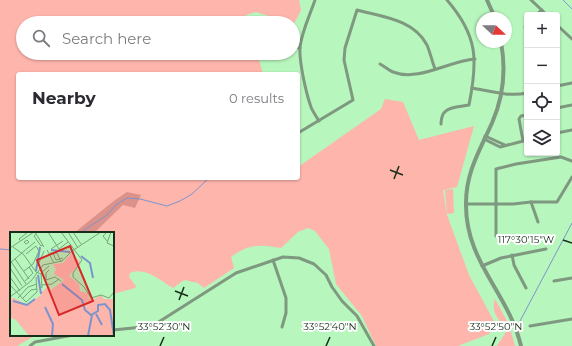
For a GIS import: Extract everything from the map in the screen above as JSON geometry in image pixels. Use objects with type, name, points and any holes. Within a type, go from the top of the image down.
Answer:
[{"type":"street","points":[[315,0],[302,36],[300,48],[303,73],[309,100],[319,121]]},
{"type":"street","points":[[441,124],[442,115],[448,109],[469,105],[475,60],[473,46],[466,28],[457,12],[447,0]]},
{"type":"street","points":[[492,12],[487,1],[493,0]]},
{"type":"street","points":[[531,0],[542,10],[540,12]]},
{"type":"street","points":[[300,132],[353,100],[344,60],[344,48],[357,10],[398,21],[408,25],[416,31],[427,46],[435,69]]},
{"type":"street","points":[[560,27],[572,39]]},
{"type":"street","points":[[502,48],[504,65],[501,93],[496,112],[470,171],[466,190],[466,204],[469,234],[476,254],[510,315],[521,346]]},
{"type":"street","points":[[380,64],[392,72],[412,75],[422,74],[460,61],[475,60]]},
{"type":"street","points":[[560,85],[572,83]]},
{"type":"street","points":[[472,88],[501,93],[524,93]]},
{"type":"street","points":[[560,107],[572,105]]},
{"type":"street","points":[[485,138],[505,145],[523,141],[519,118],[524,116]]},
{"type":"street","points":[[560,132],[572,130]]},
{"type":"street","points":[[496,236],[496,169],[516,164],[561,157],[572,161]]},
{"type":"street","points":[[466,204],[496,205],[531,202],[557,202],[572,177]]},
{"type":"street","points":[[531,202],[538,222]]},
{"type":"street","points":[[482,266],[493,260],[546,249]]},
{"type":"street","points":[[512,255],[514,265],[526,288]]},
{"type":"street","points":[[114,330],[143,327],[157,323],[236,273],[283,257],[300,258],[314,264],[326,275],[332,287],[357,316],[374,346]]},
{"type":"street","points":[[273,260],[286,298],[286,313],[282,327]]},
{"type":"street","points":[[554,280],[572,278]]},
{"type":"street","points":[[530,326],[572,319]]},
{"type":"street","points":[[30,346],[35,342],[67,336]]},
{"type":"shaded area","points":[[0,0],[299,0],[301,10],[298,16],[269,16],[256,12],[246,16],[16,16],[16,60],[259,60],[262,72],[16,72],[16,180],[300,180],[300,166],[381,109],[385,99],[403,102],[419,140],[474,126],[457,187],[443,190],[447,215],[469,275],[496,325],[489,334],[458,346],[376,346],[362,316],[336,284],[329,249],[315,231],[308,228],[298,232],[281,248],[255,246],[249,247],[237,253],[231,257],[234,268],[204,288],[198,283],[184,280],[173,288],[153,275],[136,271],[130,273],[129,277],[136,286],[135,288],[114,294],[114,232],[10,232],[10,336],[34,336],[17,346],[0,346]]},
{"type":"shaded area","points":[[453,189],[454,213],[447,214],[445,190]]},
{"type":"shaded area","points":[[127,192],[141,195],[135,208],[123,205],[95,232],[75,232]]},
{"type":"shaded area","points":[[495,299],[509,325],[515,346],[497,346],[506,332],[495,313]]},
{"type":"waterway","points":[[563,0],[572,9]]},
{"type":"waterway","points":[[82,232],[107,215],[116,205],[127,198],[140,199],[167,206],[192,194],[207,180]]},
{"type":"waterway","points":[[520,321],[572,223]]},
{"type":"waterway","points":[[0,249],[10,250]]}]
